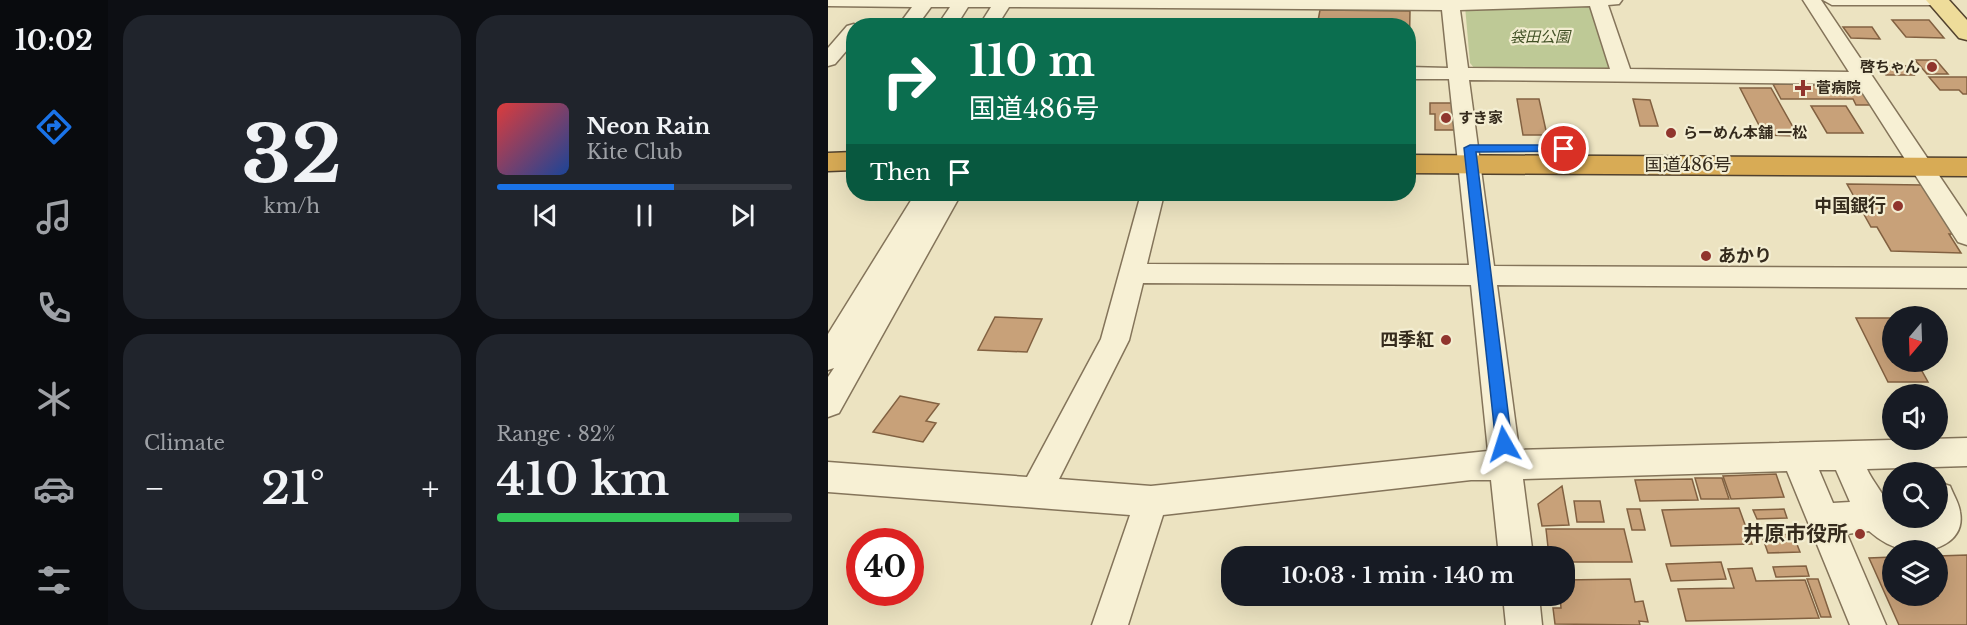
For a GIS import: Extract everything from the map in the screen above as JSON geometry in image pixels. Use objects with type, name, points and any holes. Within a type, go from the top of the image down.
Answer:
[{"type":"highway","points":[[828,147],[846,146]]},
{"type":"highway","name":"国道486号","points":[[1416,149],[1470,156],[1917,159],[1967,167]]},
{"type":"highway","name":"国道486号","points":[[1917,159],[1967,151]]},
{"type":"highway","name":"国道486号","points":[[1416,163],[1470,156]]},
{"type":"highway","points":[[828,162],[846,161]]},
{"type":"main road","points":[[1937,0],[1967,33]]},
{"type":"street","points":[[828,1],[878,0],[916,13],[963,1],[1004,1],[1047,7],[1201,7],[1613,0]]},
{"type":"street","points":[[863,18],[878,0]]},
{"type":"street","points":[[1597,0],[1622,75]]},
{"type":"street","points":[[1812,0],[1967,236]]},
{"type":"street","points":[[1832,0],[1937,0]]},
{"type":"street","points":[[951,18],[963,1]]},
{"type":"street","points":[[993,18],[1004,1]]},
{"type":"street","points":[[1451,2],[1458,73],[1485,274],[1515,546]]},
{"type":"street","points":[[828,60],[846,39]]},
{"type":"street","points":[[1416,73],[1863,78]]},
{"type":"street","points":[[828,358],[922,201]]},
{"type":"street","points":[[828,404],[945,201]]},
{"type":"street","points":[[1035,493],[1109,354],[1150,201]]},
{"type":"street","points":[[1131,273],[1967,278]]},
{"type":"street","points":[[1924,462],[1967,452]]},
{"type":"street","points":[[828,477],[1152,501],[1471,466],[1846,457],[1908,462]]},
{"type":"street","points":[[1846,457],[1875,514],[1898,532],[1921,538],[1936,533],[1941,528],[1950,507]]},
{"type":"street","points":[[1798,459],[1868,625]]},
{"type":"street","points":[[1110,625],[1152,501]]},
{"type":"street","points":[[1824,519],[1861,518],[1875,514]]},
{"type":"street","points":[[1522,606],[1524,625]]},
{"type":"green space","name":"袋田公園","points":[[1465,6],[1594,6],[1614,70],[1475,69],[1470,63]]},
{"type":"building","points":[[1320,10],[1410,11],[1410,18],[1318,18]]},
{"type":"building","points":[[1892,20],[1929,20],[1944,38],[1906,37]]},
{"type":"building","points":[[1843,27],[1872,27],[1880,39],[1851,38]]},
{"type":"building","name":"啓ちゃん","points":[[1915,60],[1936,60],[1948,74],[1927,74]]},
{"type":"building","points":[[1879,66],[1907,66],[1914,75],[1886,75]]},
{"type":"building","points":[[1929,77],[1967,77],[1967,94],[1959,90],[1940,90]]},
{"type":"building","points":[[1815,81],[1859,85],[1873,105],[1856,105],[1853,99],[1781,99],[1773,84],[1817,85]]},
{"type":"building","points":[[1740,88],[1771,88],[1798,136],[1764,135]]},
{"type":"building","points":[[1517,99],[1539,99],[1547,135],[1523,135]]},
{"type":"building","points":[[1633,99],[1650,100],[1658,126],[1640,126]]},
{"type":"building","points":[[1430,103],[1455,103],[1457,130],[1435,130],[1435,114],[1430,114]]},
{"type":"building","points":[[1811,106],[1846,106],[1863,133],[1827,133]]},
{"type":"building","name":"中国銀行","points":[[1847,184],[1924,185],[1955,234],[1949,234],[1961,253],[1891,251],[1877,227],[1871,227]]},
{"type":"building","points":[[995,317],[1042,319],[1027,352],[978,350]]},
{"type":"building","points":[[1856,318],[1882,318],[1882,370]]},
{"type":"building","points":[[1883,372],[1922,372],[1928,382],[1888,382]]},
{"type":"building","points":[[900,396],[939,404],[926,421],[936,423],[923,442],[873,432]]},
{"type":"building","points":[[1776,474],[1784,497],[1731,499],[1723,476]]},
{"type":"building","points":[[1695,478],[1722,478],[1729,499],[1701,499]]},
{"type":"building","points":[[1692,479],[1698,500],[1640,501],[1635,480]]},
{"type":"building","points":[[1562,486],[1569,525],[1542,526],[1538,504]]},
{"type":"building","points":[[1574,501],[1600,501],[1604,522],[1577,522]]},
{"type":"building","points":[[1739,508],[1752,544],[1671,546],[1662,510]]},
{"type":"building","points":[[1627,509],[1640,509],[1645,530],[1632,530]]},
{"type":"building","points":[[1784,509],[1787,518],[1757,519],[1753,510]]},
{"type":"building","points":[[1546,529],[1624,529],[1632,562],[1575,562],[1575,546],[1548,546]]},
{"type":"building","points":[[1793,534],[1800,552],[1768,553],[1762,536]]},
{"type":"building","points":[[1967,555],[1967,625],[1899,625],[1890,606],[1948,606],[1948,556]]},
{"type":"building","points":[[1882,557],[1882,587],[1869,558]]},
{"type":"building","points":[[1721,562],[1726,579],[1671,581],[1666,564]]},
{"type":"building","points":[[1806,566],[1809,576],[1776,577],[1773,567]]},
{"type":"building","points":[[1752,568],[1756,581],[1805,580],[1819,618],[1686,621],[1678,589],[1734,588],[1728,569]]},
{"type":"building","points":[[1630,579],[1635,602],[1643,601],[1648,622],[1639,621],[1640,625],[1555,624],[1553,608],[1575,606],[1575,580]]},
{"type":"building","points":[[1807,579],[1818,579],[1831,617],[1821,617]]},
{"type":"place","name":"啓ちゃん","points":[[1932,67]]},
{"type":"place","name":"菅病院","points":[[1803,88]]},
{"type":"place","name":"すき家","points":[[1446,118]]},
{"type":"place","name":"らーめん本舗 一松","points":[[1671,133]]},
{"type":"place","name":"中国銀行","points":[[1898,206]]},
{"type":"place","name":"あかり","points":[[1706,256]]},
{"type":"place","name":"四季紅","points":[[1446,340]]},
{"type":"place","name":"井原市役所","points":[[1860,534]]},
{"type":"route","points":[[1504,444],[1470,148],[1564,149]]}]
